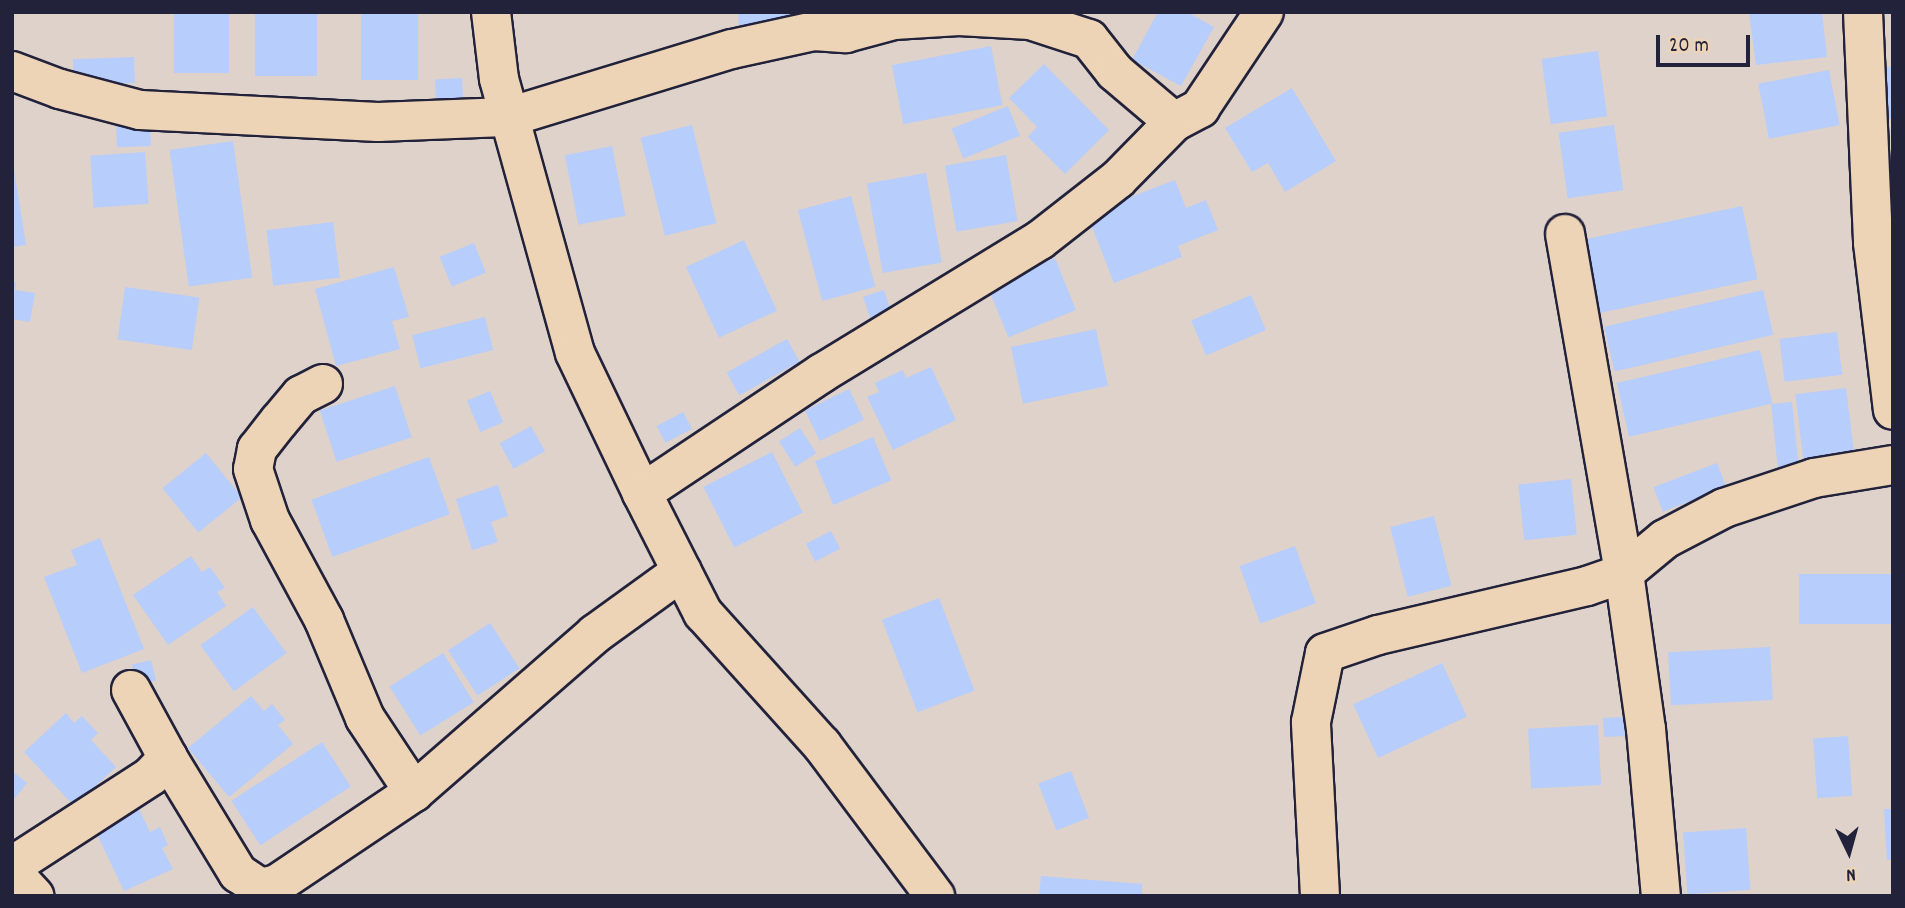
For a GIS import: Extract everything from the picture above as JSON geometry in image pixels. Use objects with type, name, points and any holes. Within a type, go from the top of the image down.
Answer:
[{"type":"street","points":[[491,12],[499,79],[575,353],[642,493],[703,613],[822,746],[935,896]]},
{"type":"street","points":[[642,493],[822,373],[1040,240],[1118,179],[1174,122],[1200,108],[1264,12]]},
{"type":"street","points":[[1863,12],[1873,243],[1893,410]]},
{"type":"street","points":[[12,71],[60,89],[140,110],[377,122],[509,117],[732,49],[814,31],[846,33],[894,20],[959,16],[1030,20],[1089,39],[1115,72],[1174,122]]},
{"type":"street","points":[[1565,234],[1624,573],[1646,729],[1661,896]]},
{"type":"street","points":[[323,384],[301,395],[279,421],[257,449],[253,470],[270,520],[324,620],[365,718],[414,792]]},
{"type":"street","points":[[1320,896],[1311,722],[1325,653],[1378,635],[1550,598],[1624,573],[1665,539],[1724,508],[1814,478],[1893,465]]},
{"type":"street","points":[[131,690],[168,758],[238,873],[260,888],[277,884],[414,792],[595,634],[682,571]]},
{"type":"street","points":[[12,866],[151,776],[168,758]]},
{"type":"street","points":[[12,872],[34,896]]},
{"type":"building","points":[[174,12],[229,12],[229,73],[174,73]]},
{"type":"building","points":[[255,12],[317,12],[317,76],[255,76]]},
{"type":"building","points":[[361,12],[418,12],[418,80],[361,80]]},
{"type":"building","points":[[738,12],[814,12],[739,28]]},
{"type":"building","points":[[1158,12],[1187,12],[1214,27],[1181,86],[1132,60]]},
{"type":"building","points":[[1749,12],[1822,12],[1827,57],[1756,65]]},
{"type":"building","points":[[991,46],[1002,105],[903,124],[892,65]]},
{"type":"building","points":[[1598,51],[1607,116],[1551,124],[1542,59]]},
{"type":"building","points":[[134,57],[135,83],[74,85],[73,59]]},
{"type":"building","points":[[1044,64],[1109,130],[1065,174],[1028,137],[1037,127],[1009,98]]},
{"type":"building","points":[[1881,67],[1893,67],[1893,119],[1881,119]]},
{"type":"building","points":[[1829,70],[1840,125],[1769,139],[1758,84]]},
{"type":"building","points":[[462,78],[463,100],[436,101],[435,79]]},
{"type":"building","points":[[1292,88],[1336,161],[1285,192],[1268,163],[1252,172],[1225,128]]},
{"type":"building","points":[[1008,106],[1020,136],[963,159],[951,129]]},
{"type":"building","points":[[150,121],[151,146],[117,147],[116,122]]},
{"type":"building","points":[[692,125],[716,223],[665,236],[641,138]]},
{"type":"building","points":[[1614,125],[1623,190],[1568,198],[1559,133]]},
{"type":"building","points":[[233,141],[252,278],[189,287],[170,150]]},
{"type":"building","points":[[612,146],[626,216],[578,225],[565,155]]},
{"type":"building","points":[[145,152],[149,204],[94,208],[90,156]]},
{"type":"building","points":[[1006,155],[1018,221],[957,232],[945,166]]},
{"type":"building","points":[[12,156],[26,245],[12,247]]},
{"type":"building","points":[[926,173],[942,263],[883,273],[867,183]]},
{"type":"building","points":[[1175,180],[1186,208],[1206,200],[1218,230],[1178,246],[1182,257],[1114,283],[1087,214]]},
{"type":"building","points":[[851,196],[875,287],[822,301],[798,210]]},
{"type":"building","points":[[1742,206],[1758,279],[1597,313],[1582,240]]},
{"type":"building","points":[[333,222],[340,278],[273,286],[266,230]]},
{"type":"building","points":[[744,240],[777,311],[719,338],[686,267]]},
{"type":"building","points":[[474,243],[486,273],[452,287],[440,257]]},
{"type":"building","points":[[1055,258],[1076,310],[1008,337],[987,285]]},
{"type":"building","points":[[394,267],[409,317],[392,321],[400,349],[336,366],[315,289]]},
{"type":"building","points":[[12,282],[16,282],[15,290],[35,293],[30,322],[12,319]]},
{"type":"building","points":[[125,287],[199,297],[192,350],[118,339]]},
{"type":"building","points":[[884,290],[891,312],[870,319],[863,297]]},
{"type":"building","points":[[1763,290],[1773,335],[1615,371],[1604,327]]},
{"type":"building","points":[[1251,295],[1266,330],[1206,355],[1191,320]]},
{"type":"building","points":[[485,317],[493,350],[420,368],[412,335]]},
{"type":"building","points":[[1096,329],[1108,386],[1023,404],[1011,347]]},
{"type":"building","points":[[1837,332],[1842,375],[1785,382],[1779,339]]},
{"type":"building","points":[[787,339],[800,362],[739,395],[727,372]]},
{"type":"building","points":[[1760,350],[1772,404],[1629,437],[1617,383]]},
{"type":"building","points":[[931,367],[956,420],[893,450],[867,397],[879,392],[875,383],[903,370],[906,378]]},
{"type":"building","points":[[395,386],[412,437],[337,462],[320,410]]},
{"type":"building","points":[[1846,388],[1854,455],[1804,462],[1795,394]]},
{"type":"building","points":[[849,389],[864,420],[820,441],[805,410]]},
{"type":"building","points":[[490,391],[503,422],[480,432],[467,401]]},
{"type":"building","points":[[1792,402],[1799,471],[1778,473],[1771,404]]},
{"type":"building","points":[[683,412],[692,429],[665,443],[657,426]]},
{"type":"building","points":[[531,426],[545,451],[514,469],[500,443]]},
{"type":"building","points":[[800,428],[816,453],[795,467],[779,442]]},
{"type":"building","points":[[873,437],[891,480],[833,505],[815,462]]},
{"type":"building","points":[[772,452],[803,513],[734,548],[703,487]]},
{"type":"building","points":[[206,453],[242,497],[198,533],[162,488]]},
{"type":"building","points":[[429,457],[450,514],[332,557],[312,500]]},
{"type":"building","points":[[1717,463],[1726,487],[1663,512],[1654,487]]},
{"type":"building","points":[[1571,479],[1577,535],[1524,540],[1518,485]]},
{"type":"building","points":[[498,485],[508,516],[491,522],[498,542],[472,550],[456,499]]},
{"type":"building","points":[[1434,516],[1451,586],[1408,597],[1390,527]]},
{"type":"building","points":[[831,531],[840,549],[815,562],[806,544]]},
{"type":"building","points":[[100,538],[144,649],[82,673],[44,577],[77,565],[71,550]]},
{"type":"building","points":[[1295,546],[1316,603],[1260,624],[1240,566]]},
{"type":"building","points":[[191,556],[202,572],[210,567],[225,588],[217,592],[226,606],[168,645],[133,595]]},
{"type":"building","points":[[1799,574],[1893,574],[1893,624],[1799,624]]},
{"type":"building","points":[[939,598],[974,690],[918,712],[882,620]]},
{"type":"building","points":[[253,607],[287,653],[234,691],[200,645]]},
{"type":"building","points":[[490,623],[519,668],[477,696],[448,650]]},
{"type":"building","points":[[1770,647],[1773,700],[1671,705],[1668,652]]},
{"type":"building","points":[[443,653],[474,702],[420,736],[390,686]]},
{"type":"building","points":[[151,660],[156,680],[137,685],[132,665]]},
{"type":"building","points":[[1442,663],[1467,716],[1378,758],[1353,704]]},
{"type":"building","points":[[251,696],[264,711],[272,704],[285,720],[278,725],[293,744],[229,797],[188,748]]},
{"type":"building","points":[[66,713],[74,723],[82,716],[98,733],[91,740],[116,767],[74,806],[24,752]]},
{"type":"building","points":[[1624,717],[1625,736],[1604,737],[1603,718]]},
{"type":"building","points":[[1598,725],[1601,785],[1531,789],[1528,729]]},
{"type":"building","points":[[1848,736],[1852,796],[1817,798],[1813,738]]},
{"type":"building","points":[[322,742],[351,786],[260,845],[231,801]]},
{"type":"building","points":[[12,771],[27,783],[12,802]]},
{"type":"building","points":[[1071,771],[1089,818],[1056,830],[1038,784]]},
{"type":"building","points":[[138,807],[150,832],[160,827],[168,845],[162,848],[173,869],[124,891],[94,828]]},
{"type":"building","points":[[1884,809],[1893,809],[1893,859],[1887,860]]},
{"type":"building","points":[[1746,828],[1750,890],[1687,894],[1683,832]]},
{"type":"building","points":[[1041,876],[1142,884],[1142,896],[1039,896]]}]
